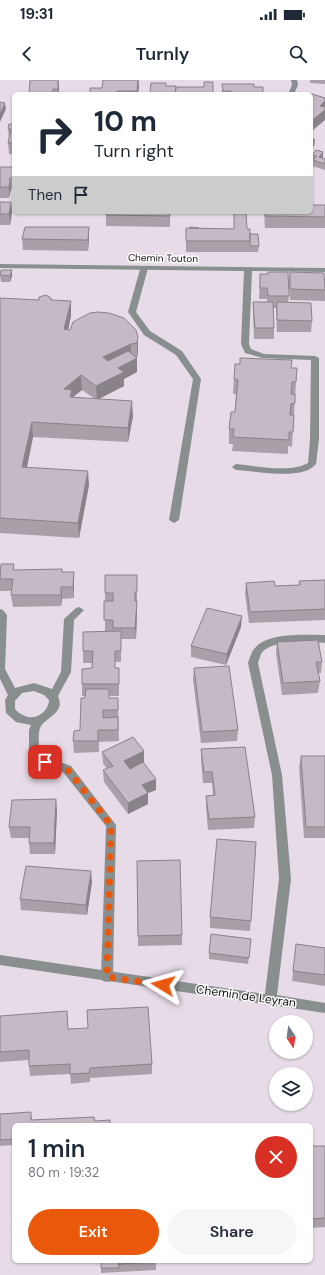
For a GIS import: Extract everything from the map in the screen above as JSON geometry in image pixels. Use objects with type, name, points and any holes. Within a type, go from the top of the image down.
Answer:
[{"type":"street","points":[[292,92],[295,85],[294,80]]},
{"type":"street","name":"Chemin Touton","points":[[0,266],[325,270]]},
{"type":"street","points":[[144,268],[132,312],[147,333],[179,353],[197,379],[174,520]]},
{"type":"street","points":[[236,467],[288,471],[304,469],[312,464],[314,452],[314,392],[316,365],[314,358],[263,356],[248,351],[245,344],[248,269]]},
{"type":"street","points":[[53,696],[66,672],[69,619],[79,610]]},
{"type":"street","points":[[0,612],[2,615],[0,669],[13,695]]},
{"type":"street","points":[[270,1000],[285,879],[277,775],[254,663],[258,652],[270,643],[287,640],[325,639]]},
{"type":"street","points":[[39,721],[24,721],[13,715],[9,705],[13,695],[19,690],[34,687],[48,691],[53,696],[55,707],[51,713],[39,721],[34,730],[34,749],[45,762],[67,769],[111,825],[107,977]]},
{"type":"street","name":"Chemin de Leyran","points":[[0,960],[325,1008]]},
{"type":"building","points":[[30,80],[58,80],[58,89],[53,89],[52,92],[29,92]]},
{"type":"building","points":[[103,80],[138,80],[137,91],[90,92],[90,88],[102,88]]},
{"type":"building","points":[[204,82],[213,82],[213,92],[175,92],[176,87],[204,87]]},
{"type":"building","points":[[151,83],[166,83],[166,86],[176,86],[175,92],[150,92]]},
{"type":"building","points":[[222,84],[254,84],[254,87],[263,87],[263,92],[223,91]]},
{"type":"building","points":[[313,95],[325,98],[325,101],[320,106],[325,107],[325,110],[314,119]]},
{"type":"building","points":[[0,102],[5,103],[0,114]]},
{"type":"building","points":[[9,124],[12,124],[12,143],[8,143],[11,129],[8,129]]},
{"type":"building","points":[[316,150],[323,152],[319,157],[325,159],[325,164],[313,160],[317,156],[313,155]]},
{"type":"building","points":[[0,167],[12,167],[12,178],[10,178],[9,187],[0,187]]},
{"type":"building","points":[[0,202],[11,202],[9,214],[0,214]]},
{"type":"building","points":[[313,205],[325,205],[325,217],[266,216],[266,214],[313,214]]},
{"type":"building","points":[[170,214],[170,216],[106,215]]},
{"type":"building","points":[[234,214],[246,214],[247,229],[250,229],[250,241],[186,241],[186,228],[234,229]]},
{"type":"building","points":[[25,227],[89,227],[88,240],[22,239]]},
{"type":"building","points":[[250,234],[258,234],[259,246],[250,246]]},
{"type":"building","points":[[1,270],[12,270],[10,276],[0,275]]},
{"type":"building","points":[[268,272],[288,272],[289,296],[268,296],[267,288],[260,288],[260,274],[268,274]]},
{"type":"building","points":[[290,272],[324,273],[325,290],[290,289]]},
{"type":"building","points":[[46,295],[51,298],[51,300],[71,301],[64,329],[70,330],[73,322],[90,313],[109,313],[124,318],[136,330],[138,337],[137,343],[131,344],[103,357],[108,361],[128,351],[137,358],[118,368],[124,372],[96,386],[81,375],[64,389],[72,390],[70,397],[132,401],[128,428],[32,422],[22,467],[88,471],[78,523],[0,518],[0,298],[39,300],[39,297]]},
{"type":"building","points":[[253,302],[273,302],[274,328],[255,328]]},
{"type":"building","points":[[277,302],[311,303],[312,321],[277,320]]},
{"type":"building","points":[[240,358],[292,360],[291,368],[297,368],[296,382],[292,382],[291,394],[295,394],[295,403],[291,404],[290,415],[294,415],[293,432],[289,432],[289,440],[233,437],[234,429],[229,429],[231,412],[235,412],[238,380],[234,379],[235,364],[240,364]]},
{"type":"building","points":[[1,564],[14,564],[13,570],[62,569],[62,572],[74,572],[73,587],[61,587],[61,595],[11,595],[13,579],[0,579]]},
{"type":"building","points":[[105,575],[137,575],[137,592],[135,592],[135,601],[137,601],[135,628],[113,628],[113,620],[104,620],[104,601],[113,601],[113,593],[105,593]]},
{"type":"building","points":[[325,580],[325,609],[250,612],[246,583],[274,581],[275,586],[300,585],[299,581]]},
{"type":"building","points":[[207,608],[242,616],[227,654],[191,646]]},
{"type":"building","points":[[121,631],[121,651],[115,651],[115,668],[119,668],[119,684],[82,684],[82,669],[92,668],[93,651],[83,651],[83,632]]},
{"type":"building","points":[[318,640],[322,662],[316,662],[320,681],[283,683],[277,642]]},
{"type":"building","points":[[229,666],[238,730],[202,732],[194,668]]},
{"type":"building","points":[[86,689],[109,689],[109,698],[118,698],[118,710],[103,710],[103,718],[118,717],[118,730],[98,730],[98,741],[73,741],[74,731],[80,730],[81,698],[85,698]]},
{"type":"building","points":[[133,737],[144,751],[124,761],[130,769],[143,762],[156,779],[142,785],[148,793],[128,803],[103,770],[113,766],[102,752]]},
{"type":"building","points":[[245,747],[255,817],[209,819],[206,796],[215,795],[212,772],[204,772],[201,749]]},
{"type":"building","points":[[301,756],[325,756],[325,827],[306,827]]},
{"type":"building","points":[[56,799],[54,843],[29,843],[30,827],[9,827],[12,800]]},
{"type":"building","points":[[217,839],[256,842],[251,921],[210,917]]},
{"type":"building","points":[[180,860],[182,935],[138,936],[137,861]]},
{"type":"building","points":[[26,866],[91,871],[86,905],[20,899]]},
{"type":"building","points":[[211,934],[251,939],[249,958],[209,953]]},
{"type":"building","points":[[296,944],[325,948],[325,975],[293,971]]},
{"type":"building","points":[[148,1007],[152,1064],[90,1068],[89,1073],[70,1074],[70,1064],[29,1066],[29,1050],[0,1052],[0,1016],[67,1011],[68,1029],[88,1028],[87,1010]]},
{"type":"building","points":[[31,1112],[31,1120],[94,1117],[95,1121],[110,1120],[110,1123],[12,1123],[12,1139],[0,1140],[0,1114]]},
{"type":"building","points":[[313,1146],[325,1146],[325,1218],[313,1219]]},
{"type":"building","points":[[101,1263],[118,1263],[119,1268],[101,1268]]},
{"type":"route","points":[[45,762],[67,769],[111,825],[107,977],[163,985]]}]
